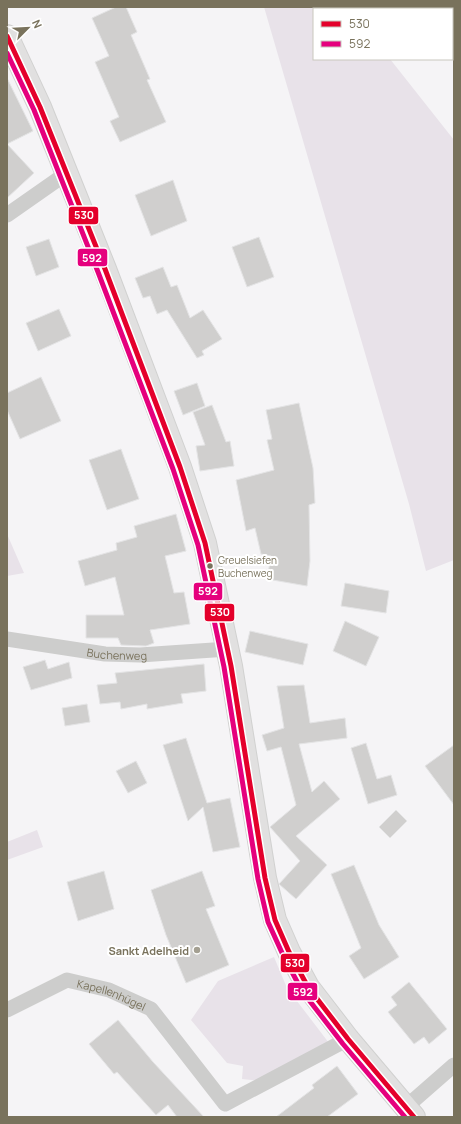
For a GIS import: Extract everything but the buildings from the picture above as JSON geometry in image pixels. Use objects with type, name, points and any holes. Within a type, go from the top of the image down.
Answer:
[{"type":"main road","points":[[7,36],[40,107],[67,173],[180,467],[205,543],[228,649],[265,878],[275,920],[289,952],[308,987],[348,1039],[410,1112]]},
{"type":"street","points":[[7,215],[67,173]]},
{"type":"street","name":"Buchenweg","points":[[7,639],[105,654],[140,655],[228,649]]},
{"type":"street","name":"Kapellenhügel","points":[[7,1010],[67,980],[109,990],[151,1009],[228,1111],[348,1039]]},
{"type":"street","points":[[410,1112],[454,1065]]},
{"type":"shaded area","points":[[264,7],[349,7],[350,8],[313,8],[313,60],[391,60],[454,140],[454,560],[426,571],[409,504]]},
{"type":"shaded area","points":[[7,534],[24,573],[7,576]]},
{"type":"shaded area","points":[[37,830],[43,847],[7,860],[7,842]]},
{"type":"shaded area","points":[[274,957],[287,988],[329,1043],[261,1081],[242,1079],[243,1066],[227,1063],[191,1020],[218,981]]},
{"type":"transit line","name":"530","points":[[7,36],[40,107],[105,269],[180,467],[205,543],[231,666],[265,878],[275,920],[289,952],[308,987],[348,1039],[414,1117]]},
{"type":"transit line","name":"592","points":[[7,53],[34,110],[98,272],[173,469],[198,545],[224,667],[258,879],[268,922],[302,991],[343,1044],[405,1117]]},
{"type":"place","name":"Greuelsiefen Buchenweg","points":[[210,566]]},
{"type":"place","name":"Sankt Adelheid","points":[[197,950]]}]
